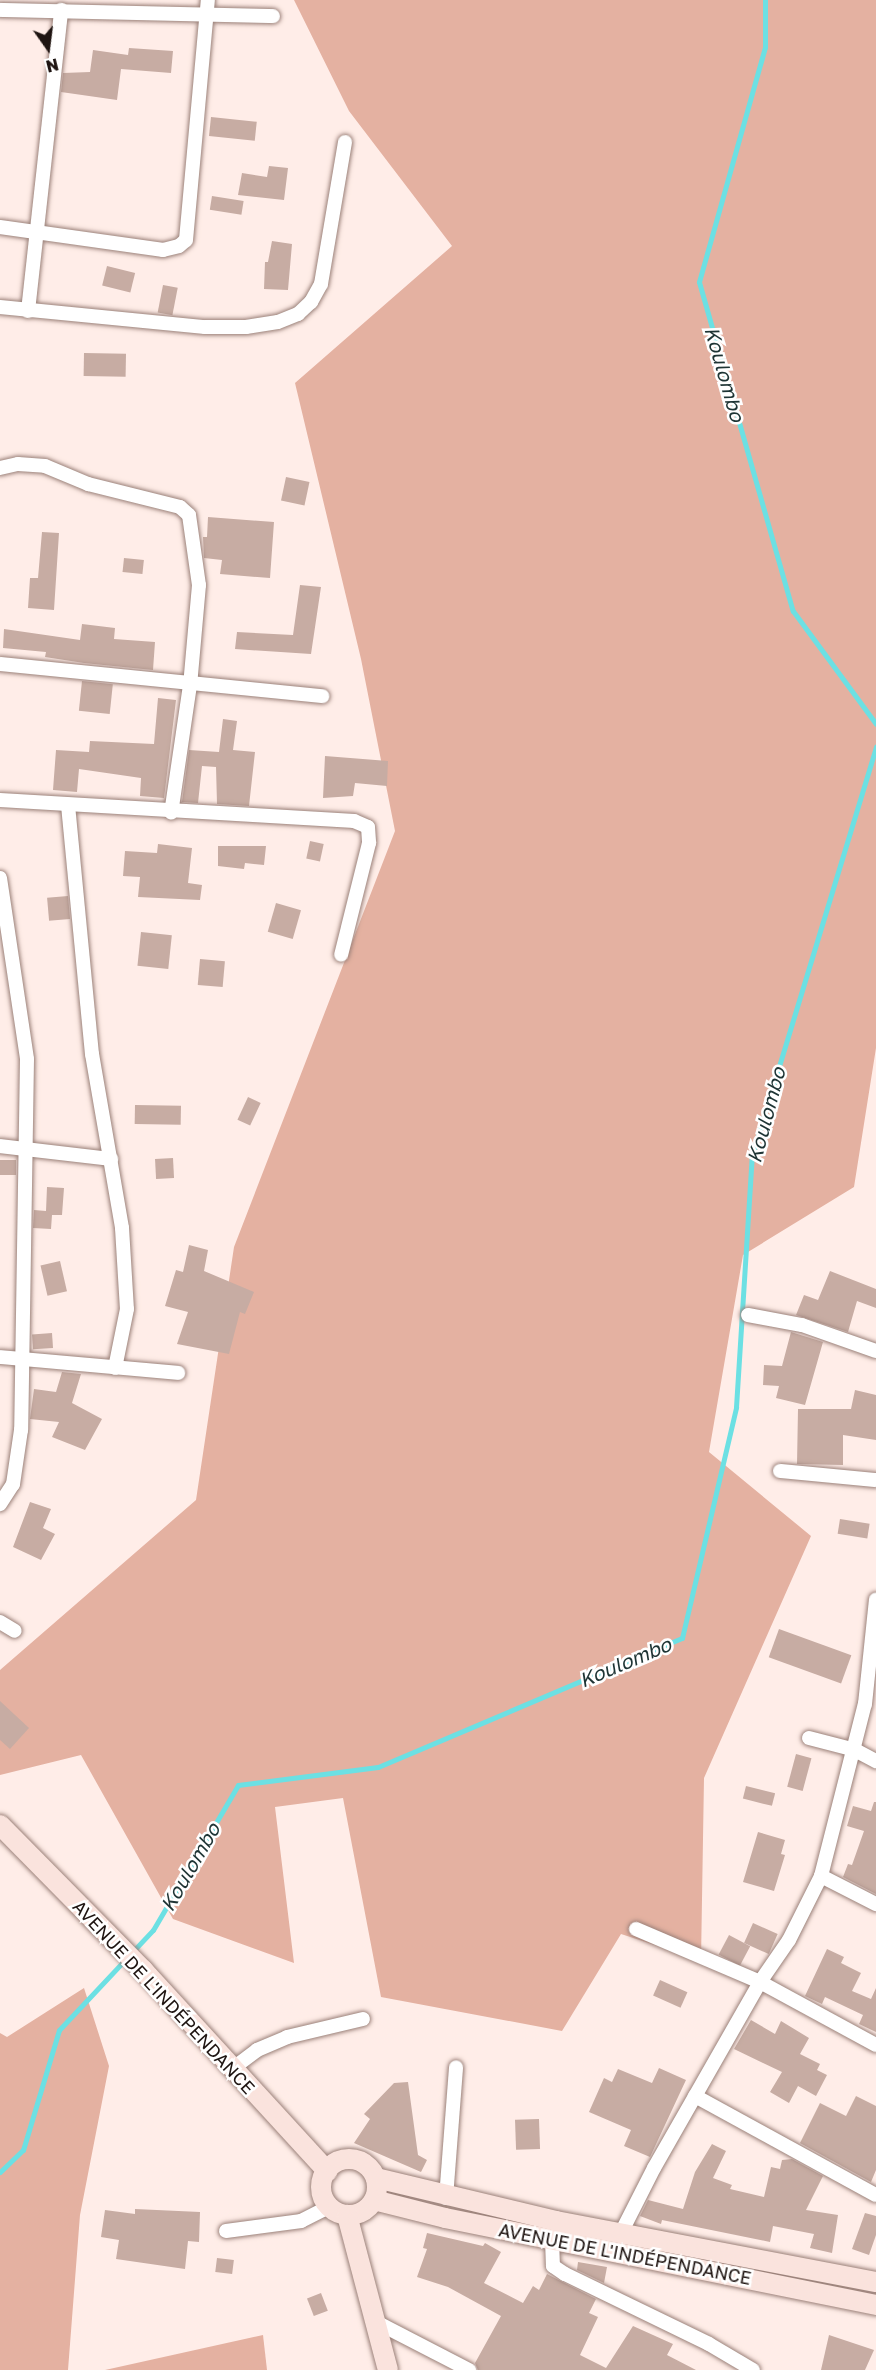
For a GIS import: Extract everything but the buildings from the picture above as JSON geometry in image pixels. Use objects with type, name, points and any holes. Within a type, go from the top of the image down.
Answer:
[{"type":"street","points":[[0,227],[163,250],[179,246],[186,240],[207,7]]},
{"type":"street","points":[[0,10],[207,7],[273,16]]},
{"type":"street","points":[[28,311],[61,10]]},
{"type":"street","points":[[0,307],[205,327],[246,327],[278,322],[298,314],[312,302],[321,284],[345,142]]},
{"type":"street","points":[[0,468],[18,464],[45,466],[88,484],[186,510],[198,558],[199,585],[190,685],[171,813]]},
{"type":"street","points":[[0,664],[190,685],[322,696]]},
{"type":"street","points":[[0,800],[171,813],[354,821],[368,826],[369,843],[342,955]]},
{"type":"street","points":[[68,805],[92,1054],[111,1159],[128,1309],[115,1368]]},
{"type":"street","points":[[0,878],[27,1059],[24,1359],[21,1430],[13,1484],[0,1504]]},
{"type":"street","points":[[0,1146],[111,1159]]},
{"type":"street","points":[[748,1314],[802,1325],[876,1351]]},
{"type":"street","points":[[0,1357],[178,1373]]},
{"type":"street","points":[[780,1471],[876,1480]]},
{"type":"street","points":[[621,2233],[760,1982],[789,1940],[821,1876],[865,1704],[876,1600]]},
{"type":"street","points":[[0,1622],[15,1631]]},
{"type":"street","points":[[809,1738],[855,1750],[876,1761]]},
{"type":"street","name":"AVENUE DE L'INDÉPENDANCE","points":[[0,1825],[143,1970],[327,2171]]},
{"type":"street","points":[[821,1876],[876,1904]]},
{"type":"street","points":[[636,1929],[760,1982],[876,2046]]},
{"type":"street","points":[[232,2068],[257,2050],[287,2037],[363,2019]]},
{"type":"street","points":[[446,2198],[456,2067]]},
{"type":"street","points":[[696,2096],[876,2195]]},
{"type":"street","points":[[226,2231],[301,2221],[338,2211],[366,2210],[374,2200],[376,2178],[367,2166],[354,2160],[339,2161],[327,2171],[321,2189],[338,2211],[376,2322],[388,2370]]},
{"type":"street","name":"AVENUE DE L'INDÉPENDANCE","points":[[376,2178],[446,2198],[876,2282]]},
{"type":"street","name":"AVENUE DE L'INDÉPENDANCE","points":[[374,2200],[876,2305]]},
{"type":"street","points":[[552,2239],[554,2266],[565,2274],[709,2344],[753,2370]]},
{"type":"street","points":[[376,2322],[469,2370]]},
{"type":"shaded area","points":[[294,0],[876,0],[876,1048],[854,1187],[743,1255],[709,1452],[811,1536],[704,1778],[701,1960],[621,1934],[562,2031],[381,1997],[343,1798],[275,1807],[294,1963],[173,1919],[81,1755],[0,1775],[0,1670],[196,1500],[234,1247],[395,831],[361,659],[295,383],[452,246],[349,111]]},
{"type":"shaded area","points":[[84,1988],[109,2066],[80,2215],[68,2370],[0,2370],[0,2033],[7,2037]]},
{"type":"shaded area","points":[[263,2335],[267,2370],[105,2370]]},
{"type":"waterway","name":"Koulombo","points":[[765,0],[765,47],[699,282],[793,611],[876,724]]},
{"type":"waterway","name":"Koulombo","points":[[0,2172],[23,2150],[59,2030],[153,1930],[238,1785],[378,1767],[682,1638],[736,1407],[752,1155],[876,746]]}]
